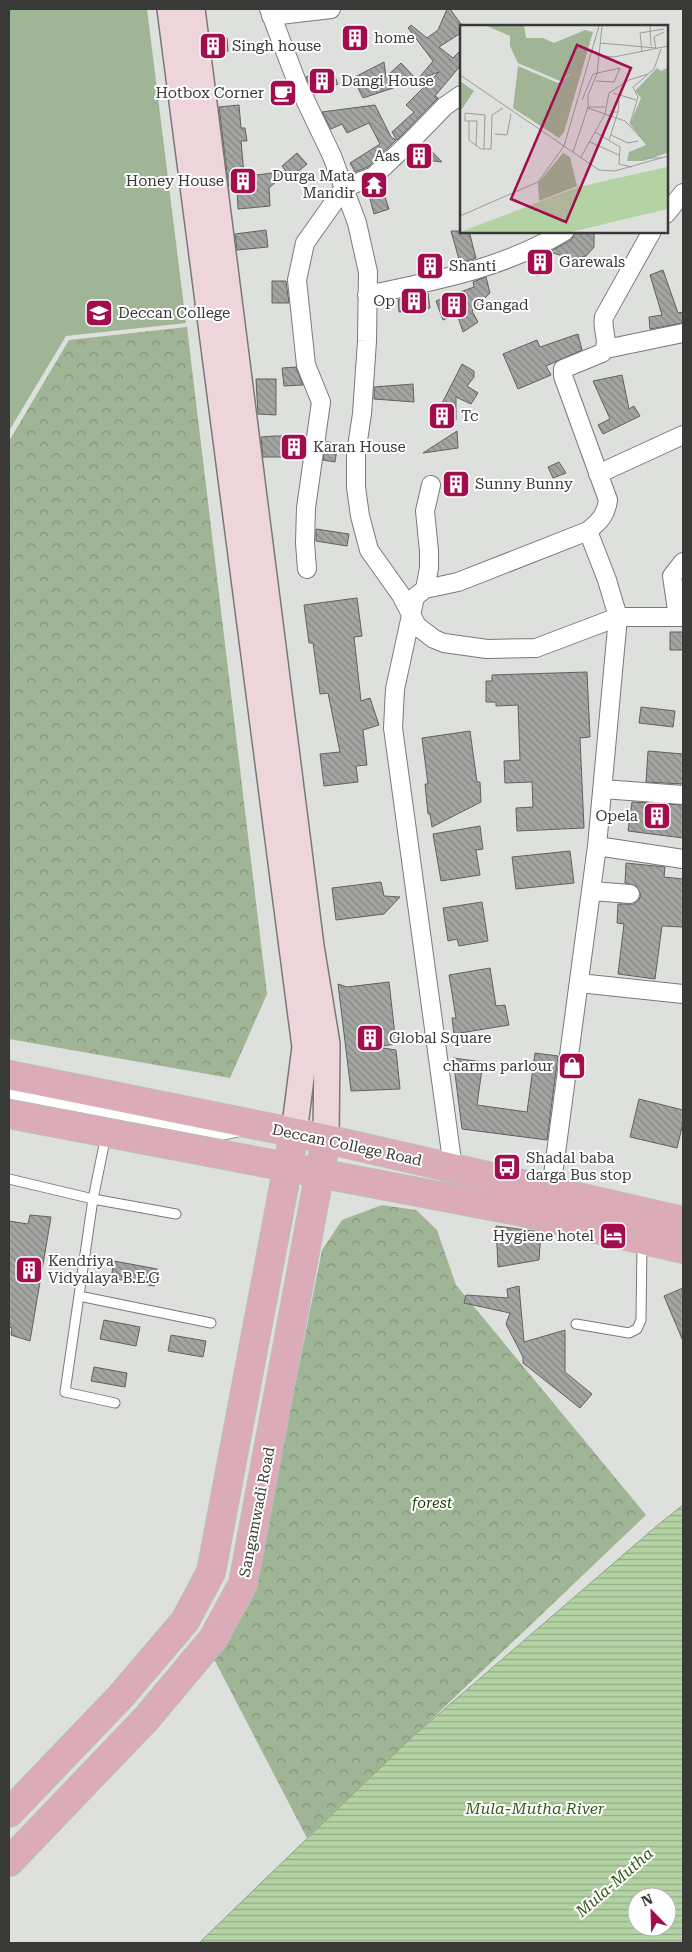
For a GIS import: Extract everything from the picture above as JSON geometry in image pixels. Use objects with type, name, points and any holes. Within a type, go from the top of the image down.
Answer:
[{"type":"main road","name":"Deccan College Road","points":[[9,1075],[326,1139],[683,1221]]},
{"type":"main road","name":"Deccan College Road","points":[[9,1114],[106,1133],[235,1146],[288,1167],[513,1210],[683,1249]]},
{"type":"main road","points":[[9,1813],[121,1696],[185,1620],[211,1572],[294,1133]]},
{"type":"main road","name":"Sangamwadi Road","points":[[9,1862],[146,1718],[213,1640],[243,1584],[326,1139]]},
{"type":"street","points":[[170,9],[305,1047],[294,1133]]},
{"type":"street","points":[[192,9],[311,946],[327,1044],[326,1139]]},
{"type":"street","points":[[331,9],[270,12],[298,85],[332,156],[357,223],[368,272],[367,341],[356,453],[356,487],[360,516],[369,550],[401,595],[417,626],[434,639],[444,643],[487,650],[536,648],[618,617],[680,617],[672,576],[683,562]]},
{"type":"street","points":[[307,569],[305,542],[306,508],[321,402],[306,365],[297,280],[305,243],[344,188],[374,176],[445,106],[460,96]]},
{"type":"street","points":[[667,213],[683,193]]},
{"type":"street","points":[[368,295],[433,281],[488,266],[542,246],[563,232]]},
{"type":"street","points":[[606,349],[604,317],[651,232]]},
{"type":"street","points":[[453,1168],[393,728],[394,690],[410,614],[415,597],[425,589],[458,582],[588,530],[600,521],[606,512],[608,500],[563,376],[564,369],[602,353],[606,349],[683,334]]},
{"type":"street","points":[[598,474],[683,435]]},
{"type":"street","points":[[425,589],[429,551],[424,511],[431,485]]},
{"type":"street","points":[[552,1190],[592,890],[618,617],[607,580],[588,530]]},
{"type":"street","points":[[602,788],[683,795]]},
{"type":"street","points":[[597,846],[683,859]]},
{"type":"street","points":[[592,890],[630,894]]},
{"type":"street","points":[[579,983],[683,994]]},
{"type":"lane","points":[[9,1094],[235,1146],[263,1126]]},
{"type":"lane","points":[[106,1133],[94,1199],[66,1392],[115,1403]]},
{"type":"lane","points":[[9,1179],[94,1199],[176,1214]]},
{"type":"lane","points":[[576,1324],[629,1334],[637,1329],[641,1320],[642,1239]]},
{"type":"lane","points":[[80,1296],[211,1323]]},
{"type":"green space","points":[[9,9],[147,9],[186,323],[66,336],[9,431]]},
{"type":"green space","name":"Deccan College","points":[[187,327],[267,994],[230,1078],[9,1039],[9,441],[69,340]]},
{"type":"green space","name":"forest","points":[[382,1205],[416,1210],[437,1230],[456,1285],[646,1515],[307,1838],[214,1659],[255,1587],[322,1250],[342,1220]]},
{"type":"water","name":"Mula-Mutha River","points":[[683,1505],[683,1943],[199,1943],[412,1737]]},
{"type":"building","points":[[447,9],[450,9],[461,24],[460,34],[439,47],[453,58],[459,52],[460,66],[435,96],[438,98],[397,140],[392,132],[414,112],[406,105],[439,72],[417,80],[433,61],[408,28],[411,25],[427,38],[438,30]]},
{"type":"building","name":"home","points":[[364,30],[365,46],[347,47],[346,31]]},
{"type":"building","points":[[227,38],[228,51],[212,53],[210,40]]},
{"type":"building","points":[[384,62],[386,77],[401,63],[417,80],[363,98],[353,78]]},
{"type":"building","name":"Dangi House","points":[[324,69],[326,75],[333,72],[338,84],[314,95],[306,77]]},
{"type":"building","points":[[239,105],[241,128],[245,128],[247,141],[241,141],[244,174],[255,172],[257,175],[286,171],[282,166],[297,153],[307,164],[292,177],[287,172],[269,188],[270,206],[238,209],[237,189],[229,190],[219,107]]},
{"type":"building","points":[[375,105],[391,137],[396,140],[368,167],[355,172],[350,163],[380,144],[369,123],[347,133],[342,124],[331,129],[322,112]]},
{"type":"building","name":"Aas","points":[[424,143],[442,162],[425,160],[422,165],[417,162],[411,166],[407,159]]},
{"type":"building","points":[[384,194],[389,209],[374,214],[370,199]]},
{"type":"building","points":[[266,230],[268,247],[237,250],[235,234]]},
{"type":"building","points":[[451,231],[469,232],[476,258],[460,263]]},
{"type":"building","points":[[575,232],[594,232],[594,247],[586,256],[574,259],[549,252],[571,240]]},
{"type":"building","name":"Garewals","points":[[545,254],[551,271],[537,276],[531,260]]},
{"type":"building","name":"Shanti","points":[[429,255],[434,270],[421,273],[417,258]]},
{"type":"building","points":[[663,270],[678,313],[683,312],[683,323],[650,329],[649,317],[662,315],[650,275]]},
{"type":"building","points":[[486,277],[490,293],[472,311],[478,322],[463,332],[457,314],[443,320],[436,301],[474,287],[473,282]]},
{"type":"building","points":[[272,281],[286,281],[289,303],[272,303]]},
{"type":"building","name":"Op","points":[[428,293],[430,308],[399,312],[398,300]]},
{"type":"building","points":[[578,334],[582,350],[546,366],[551,375],[518,389],[503,354],[537,340],[540,347]]},
{"type":"building","points":[[462,364],[474,371],[474,377],[467,386],[478,393],[471,404],[456,397],[456,420],[433,421]]},
{"type":"building","points":[[296,367],[303,385],[284,386],[282,368]]},
{"type":"building","points":[[622,375],[629,409],[634,406],[640,416],[603,434],[598,425],[610,419],[593,381]]},
{"type":"building","points":[[256,379],[276,379],[276,415],[258,414]]},
{"type":"building","points":[[413,384],[414,402],[374,399],[374,387]]},
{"type":"building","points":[[457,431],[458,448],[423,453]]},
{"type":"building","points":[[306,436],[302,457],[263,457],[261,437]]},
{"type":"building","points":[[326,442],[338,443],[335,462],[323,460]]},
{"type":"building","points":[[559,462],[566,473],[553,478],[548,467]]},
{"type":"building","points":[[316,529],[349,534],[347,546],[316,541]]},
{"type":"building","points":[[357,598],[362,636],[354,637],[361,701],[370,698],[379,725],[363,730],[367,765],[356,766],[358,782],[324,786],[320,754],[340,752],[328,693],[320,694],[313,643],[309,643],[304,605]]},
{"type":"building","points":[[670,632],[683,632],[683,650],[670,650]]},
{"type":"building","points":[[587,672],[590,737],[580,738],[584,828],[517,831],[516,808],[533,807],[532,782],[505,783],[504,761],[520,760],[518,705],[496,706],[496,702],[486,702],[486,681],[492,681],[492,675]]},
{"type":"building","points":[[641,707],[675,711],[673,727],[639,723]]},
{"type":"building","points":[[470,731],[477,782],[480,782],[481,802],[432,827],[430,814],[428,814],[425,784],[428,784],[422,738]]},
{"type":"building","points":[[648,751],[683,754],[683,784],[646,782]]},
{"type":"building","name":"Opela","points":[[632,802],[683,805],[683,838],[628,831]]},
{"type":"building","points":[[480,826],[483,849],[476,850],[480,875],[441,881],[433,834]]},
{"type":"building","points":[[570,851],[574,883],[516,889],[512,857]]},
{"type":"building","points":[[626,863],[665,867],[664,877],[683,879],[683,927],[662,926],[655,979],[618,974],[624,924],[617,923],[618,904],[634,904],[639,900],[641,894],[636,886],[625,883]]},
{"type":"building","points":[[381,882],[384,896],[400,897],[384,914],[336,920],[332,888]]},
{"type":"building","points":[[482,902],[488,941],[459,946],[457,939],[448,941],[443,908]]},
{"type":"building","points":[[490,968],[496,1006],[505,1005],[509,1025],[454,1034],[452,1018],[456,1018],[449,975]]},
{"type":"building","name":"Global Square","points":[[389,982],[396,1044],[376,1047],[396,1050],[400,1089],[351,1091],[338,984],[347,987]]},
{"type":"building","points":[[535,1053],[558,1056],[547,1140],[462,1129],[453,1058],[483,1062],[477,1105],[527,1112]]},
{"type":"building","points":[[639,1099],[683,1110],[683,1123],[677,1148],[630,1137]]},
{"type":"building","name":"Kendriya Vidyalaya B.E.G","points":[[30,1215],[51,1217],[30,1341],[11,1335],[12,1328],[9,1327],[9,1221],[28,1224]]},
{"type":"building","points":[[496,1226],[541,1232],[539,1260],[498,1267]]},
{"type":"building","points":[[114,1261],[157,1269],[154,1286],[111,1278]]},
{"type":"building","points":[[519,1286],[524,1342],[565,1330],[565,1372],[592,1394],[580,1408],[523,1363],[523,1357],[506,1324],[510,1313],[464,1303],[466,1295],[508,1298],[507,1289]]},
{"type":"building","points":[[683,1288],[683,1341],[664,1296]]},
{"type":"building","points":[[104,1320],[140,1327],[136,1346],[100,1339]]},
{"type":"building","points":[[171,1335],[206,1341],[203,1357],[168,1351]]},
{"type":"building","points":[[94,1367],[127,1373],[125,1387],[91,1381]]},
{"type":"place","name":"home","points":[[355,38]]},
{"type":"place","name":"Singh house","points":[[213,46]]},
{"type":"place","name":"Dangi House","points":[[322,81]]},
{"type":"place","name":"Hotbox Corner","points":[[283,93]]},
{"type":"place","name":"Aas","points":[[419,156]]},
{"type":"place","name":"Honey House","points":[[243,181]]},
{"type":"place","name":"Durga Mata Mandir","points":[[374,185]]},
{"type":"place","name":"Garewals","points":[[540,262]]},
{"type":"place","name":"Shanti","points":[[430,266]]},
{"type":"place","name":"Op","points":[[414,301]]},
{"type":"place","name":"Gangad","points":[[454,305]]},
{"type":"place","name":"Deccan College","points":[[99,313]]},
{"type":"place","name":"Tc","points":[[442,416]]},
{"type":"place","name":"Karan House","points":[[294,447]]},
{"type":"place","name":"Sunny Bunny","points":[[456,484]]},
{"type":"place","name":"Opela","points":[[657,816]]},
{"type":"place","name":"Global Square","points":[[370,1038]]},
{"type":"place","name":"charms parlour","points":[[572,1066]]},
{"type":"place","name":"Shadal baba darga Bus stop","points":[[507,1167]]},
{"type":"place","name":"Hygiene hotel","points":[[613,1236]]},
{"type":"place","name":"Kendriya Vidyalaya B.E.G","points":[[29,1270]]},
{"type":"water label","name":"Mula-Mutha","points":[[614,1882]]}]
